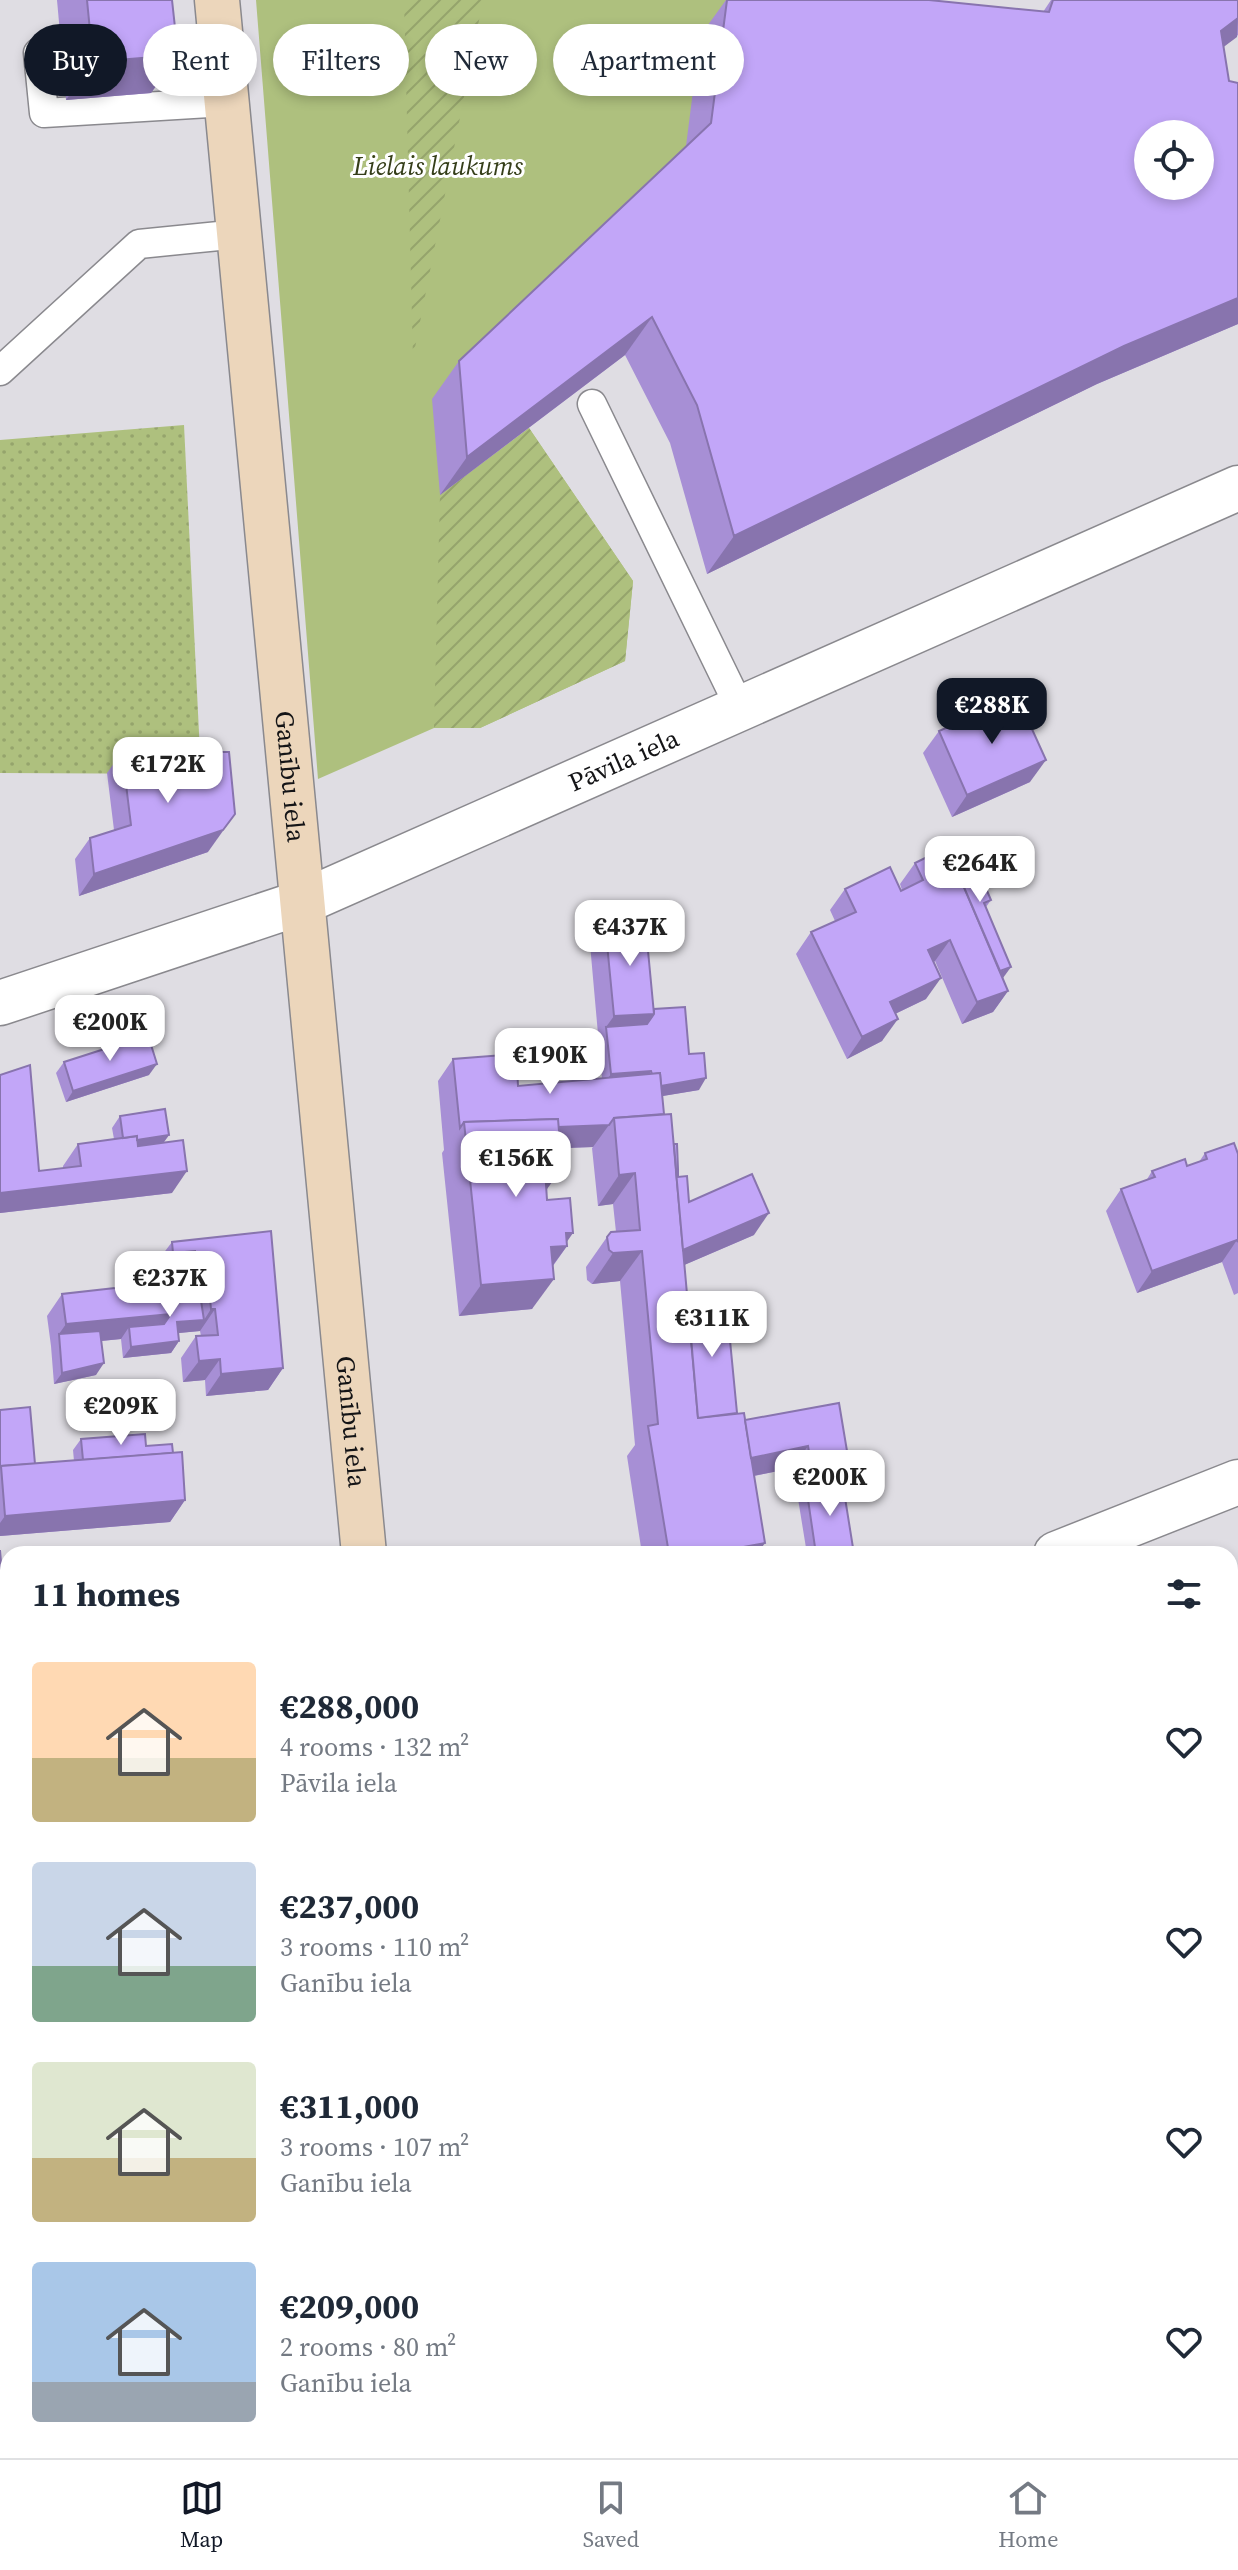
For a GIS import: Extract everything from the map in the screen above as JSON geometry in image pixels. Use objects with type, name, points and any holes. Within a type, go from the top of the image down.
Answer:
[{"type":"street","name":"Ganību iela","points":[[217,0],[363,1546]]},
{"type":"street","name":"Pāvila iela","points":[[0,1003],[303,902],[1238,488]]},
{"type":"street","points":[[1097,1546],[1238,1482]]},
{"type":"lane","points":[[42,96],[44,113],[226,102]]},
{"type":"lane","points":[[0,371],[139,244],[239,234]]},
{"type":"lane","points":[[592,404],[740,708]]},
{"type":"green space","name":"Lielais laukums","points":[[256,0],[787,0],[744,67],[744,24],[553,24],[553,96],[726,96],[684,161],[441,494],[529,428],[633,581],[625,661],[480,728],[434,728],[318,779]]},
{"type":"green space","points":[[404,0],[483,0],[478,24],[425,24],[425,96],[464,96],[413,358],[406,96],[409,96],[409,24],[405,24]]},
{"type":"green space","points":[[184,425],[201,774],[0,773],[0,440]]},
{"type":"green space","points":[[529,428],[633,581],[625,661],[480,728],[434,728],[440,495]]},
{"type":"building","points":[[87,0],[172,0],[175,24],[143,24],[143,58],[127,59],[127,24],[89,24]]},
{"type":"building","points":[[727,0],[929,0],[1049,12],[1053,0],[1238,0],[1238,18],[1221,31],[1229,81],[1238,83],[1238,298],[1124,346],[734,536],[697,405],[652,317],[467,457],[459,361],[711,123],[715,96],[744,96],[744,24],[724,24]]},
{"type":"building","points":[[1017,696],[1046,760],[967,795],[939,731]]},
{"type":"building","points":[[122,752],[229,752],[235,814],[223,830],[94,874],[90,838],[131,825]]},
{"type":"building","points":[[947,847],[1008,991],[977,1002],[950,940],[928,950],[941,978],[890,1002],[898,1019],[862,1037],[811,932],[856,912],[845,889],[890,867],[901,891],[923,880],[915,863]]},
{"type":"building","points":[[969,849],[991,900],[984,903],[1011,967],[1000,971],[951,857]]},
{"type":"building","points":[[645,919],[654,1014],[614,1016],[605,923]]},
{"type":"building","points":[[685,1007],[689,1054],[704,1053],[706,1078],[661,1086],[660,1073],[611,1074],[606,1027],[647,1024],[654,1009]]},
{"type":"building","points":[[148,1035],[157,1064],[73,1091],[64,1062]]},
{"type":"building","points":[[503,1055],[504,1068],[517,1066],[518,1086],[660,1073],[664,1114],[614,1118],[609,1125],[558,1127],[558,1119],[464,1122],[460,1128],[453,1059]]},
{"type":"building","points":[[30,1065],[39,1171],[81,1166],[78,1144],[137,1136],[138,1146],[183,1140],[187,1171],[0,1193],[0,1075]]},
{"type":"building","points":[[165,1109],[169,1135],[137,1140],[137,1136],[123,1138],[120,1116]]},
{"type":"building","points":[[671,1114],[698,1418],[744,1413],[765,1543],[749,1546],[668,1546],[648,1426],[658,1424],[642,1251],[613,1253],[609,1250],[607,1237],[611,1232],[640,1230],[635,1173],[619,1175],[614,1118]]},
{"type":"building","points":[[558,1119],[562,1168],[545,1169],[547,1200],[570,1198],[573,1233],[566,1233],[567,1246],[551,1247],[554,1279],[481,1285],[464,1122]]},
{"type":"building","points":[[1234,1143],[1238,1154],[1238,1242],[1152,1271],[1121,1189],[1155,1177],[1152,1171],[1185,1159],[1187,1166],[1207,1159],[1205,1153]]},
{"type":"building","points":[[674,1144],[677,1144],[678,1169],[676,1169]]},
{"type":"building","points":[[676,1171],[678,1177],[687,1176],[689,1202],[752,1174],[769,1213],[683,1250]]},
{"type":"building","points":[[271,1231],[283,1368],[221,1374],[220,1359],[199,1361],[196,1336],[218,1335],[215,1309],[211,1309],[206,1259],[195,1260],[195,1251],[173,1253],[172,1242]]},
{"type":"building","points":[[175,1281],[176,1290],[189,1288],[200,1294],[204,1320],[177,1322],[179,1341],[131,1347],[129,1327],[164,1324],[171,1314],[168,1282]]},
{"type":"building","points":[[168,1282],[171,1314],[66,1324],[62,1294]]},
{"type":"building","points":[[726,1299],[737,1413],[698,1418],[688,1303]]},
{"type":"building","points":[[100,1331],[104,1363],[62,1373],[59,1334]]},
{"type":"building","points":[[839,1403],[850,1469],[813,1475],[808,1446],[751,1458],[745,1420]]},
{"type":"building","points":[[30,1407],[35,1464],[0,1467],[0,1410]]},
{"type":"building","points":[[145,1434],[146,1446],[172,1444],[173,1453],[83,1460],[81,1439]]},
{"type":"building","points":[[182,1452],[185,1500],[5,1516],[1,1466]]},
{"type":"building","points":[[842,1479],[853,1546],[815,1546],[806,1486]]}]
